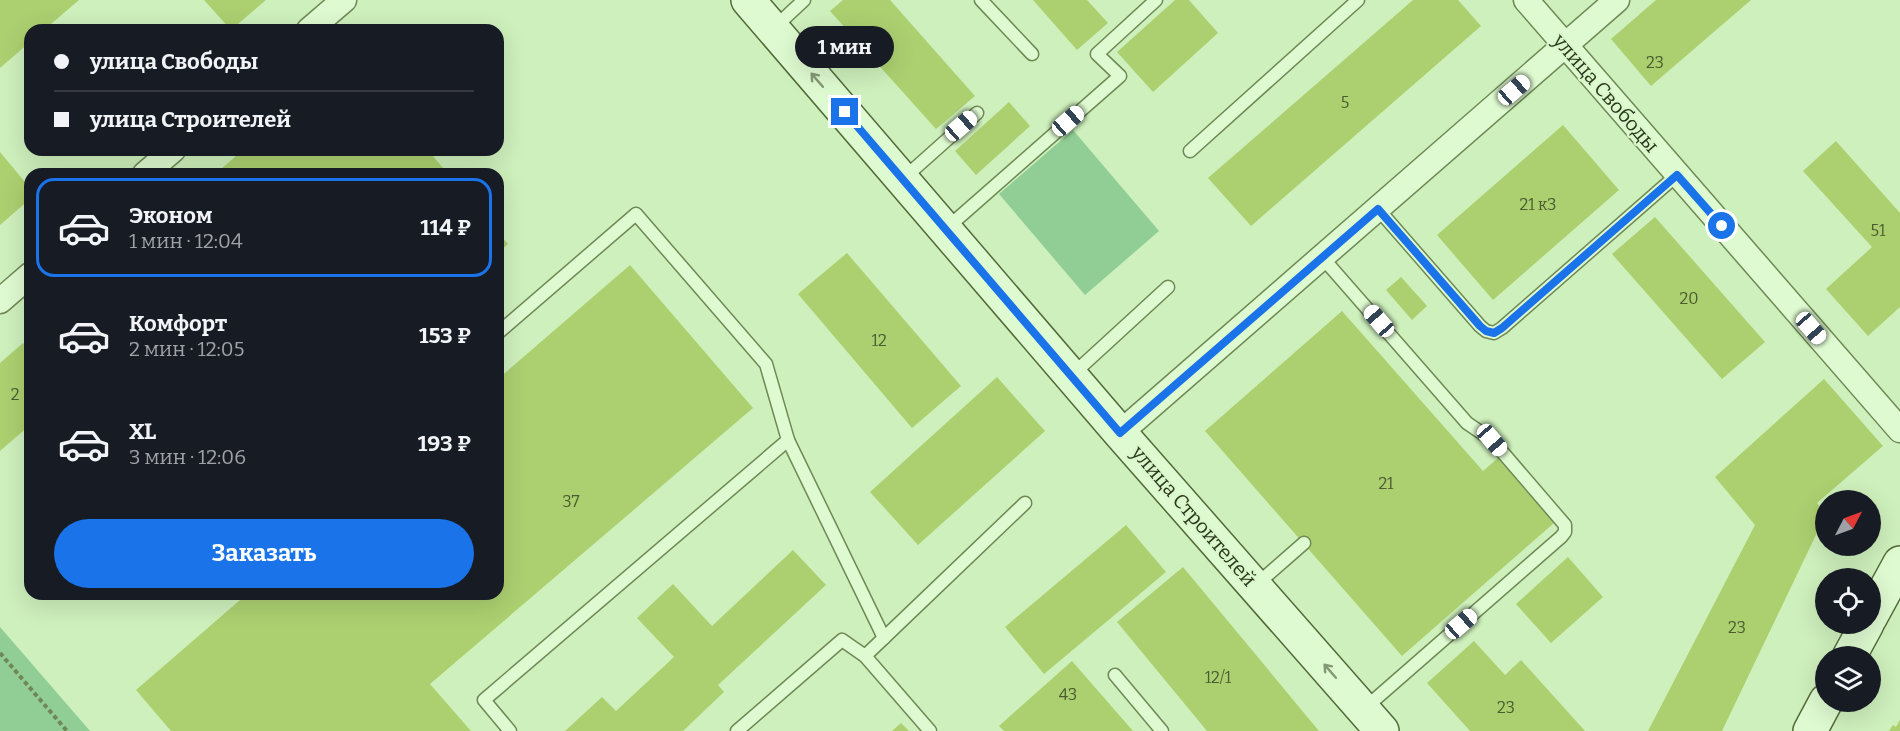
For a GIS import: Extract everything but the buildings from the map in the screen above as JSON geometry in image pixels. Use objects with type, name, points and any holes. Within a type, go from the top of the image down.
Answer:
[{"type":"street","points":[[316,24],[344,0]]},
{"type":"street","name":"улица Строителей","points":[[748,0],[1120,433],[1373,720]]},
{"type":"street","name":"улица Свободы","points":[[1526,0],[1900,430]]},
{"type":"street","points":[[1120,433],[1617,0]]},
{"type":"street","points":[[152,168],[166,156]]},
{"type":"street","points":[[0,302],[24,280]]},
{"type":"street","points":[[1881,598],[1900,563]]},
{"type":"street","points":[[1810,731],[1820,712]]},
{"type":"lane","points":[[773,29],[804,0]]},
{"type":"lane","points":[[981,0],[1032,54]]},
{"type":"lane","points":[[946,228],[1120,76],[1097,54],[1156,0]]},
{"type":"lane","points":[[1190,151],[1358,0]]},
{"type":"lane","points":[[903,179],[977,112]]},
{"type":"lane","points":[[1378,209],[1480,326],[1494,333],[1677,175]]},
{"type":"lane","points":[[504,328],[636,214],[766,364],[788,440],[884,638]]},
{"type":"lane","points":[[1322,257],[1467,423],[1492,440],[1565,525],[1565,532],[1561,537],[1373,720]]},
{"type":"lane","points":[[1071,376],[1168,287]]},
{"type":"lane","points":[[510,731],[484,700],[788,440]]},
{"type":"lane","points":[[865,656],[1025,503]]},
{"type":"lane","points":[[1255,586],[1304,543]]},
{"type":"lane","points":[[737,731],[842,640],[865,656],[930,731]]},
{"type":"lane","points":[[1115,675],[1162,731]]},
{"type":"path","points":[[0,653],[68,731]]},
{"type":"green space","points":[[1073,130],[1159,231],[1085,295],[999,194]]},
{"type":"green space","points":[[0,627],[90,731],[0,731]]},
{"type":"route","points":[[845,112],[1120,433],[1378,209],[1480,326],[1494,333],[1677,175],[1722,226]]}]
